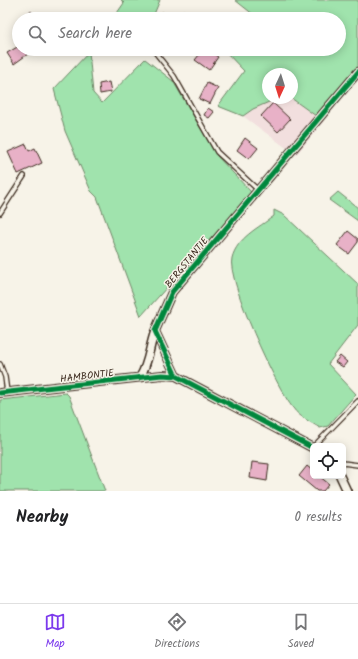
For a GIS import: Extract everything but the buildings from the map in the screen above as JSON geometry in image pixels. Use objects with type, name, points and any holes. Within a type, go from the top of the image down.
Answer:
[{"type":"street","name":"BERGSTANTIE","points":[[140,377],[146,367],[150,346],[155,331],[172,292],[358,72]]},
{"type":"street","points":[[155,331],[176,376],[310,445]]},
{"type":"street","name":"HAMBONTIE","points":[[4,392],[140,377],[162,375],[176,376]]},
{"type":"street","points":[[341,479],[347,491]]},
{"type":"lane","points":[[158,56],[174,76],[218,152],[258,190]]},
{"type":"lane","points":[[0,214],[24,176]]},
{"type":"lane","points":[[0,364],[5,377],[4,392]]},
{"type":"lane","points":[[317,443],[358,401]]},
{"type":"lane","points":[[346,463],[358,465]]},
{"type":"shaded area","points":[[298,103],[324,121],[296,155],[243,116],[253,109],[264,104]]},
{"type":"green space","points":[[121,0],[160,0],[155,12],[118,12],[124,3]]},
{"type":"green space","points":[[235,0],[358,0],[358,66],[316,116],[298,103],[298,68],[262,68],[262,104],[264,104],[253,109],[243,116],[218,106],[244,71],[230,56],[346,56],[346,12],[250,12]]},
{"type":"green space","points":[[85,56],[89,56],[93,93],[102,103],[145,59],[173,81],[217,156],[252,193],[141,316],[97,197],[91,191],[65,131],[54,89]]},
{"type":"green space","points":[[338,192],[358,208],[358,221],[329,200]]},
{"type":"green space","points":[[274,210],[284,215],[358,284],[358,325],[328,364],[356,394],[328,426],[320,428],[298,414],[276,380],[244,310],[232,270],[232,258],[238,245],[249,234],[274,216]]},
{"type":"green space","points":[[66,393],[69,396],[105,491],[0,491],[0,400]]},
{"type":"cycle path","points":[[310,446],[176,376],[155,331],[172,292],[358,72]]},
{"type":"cycle path","points":[[0,393],[162,375],[176,376]]}]
